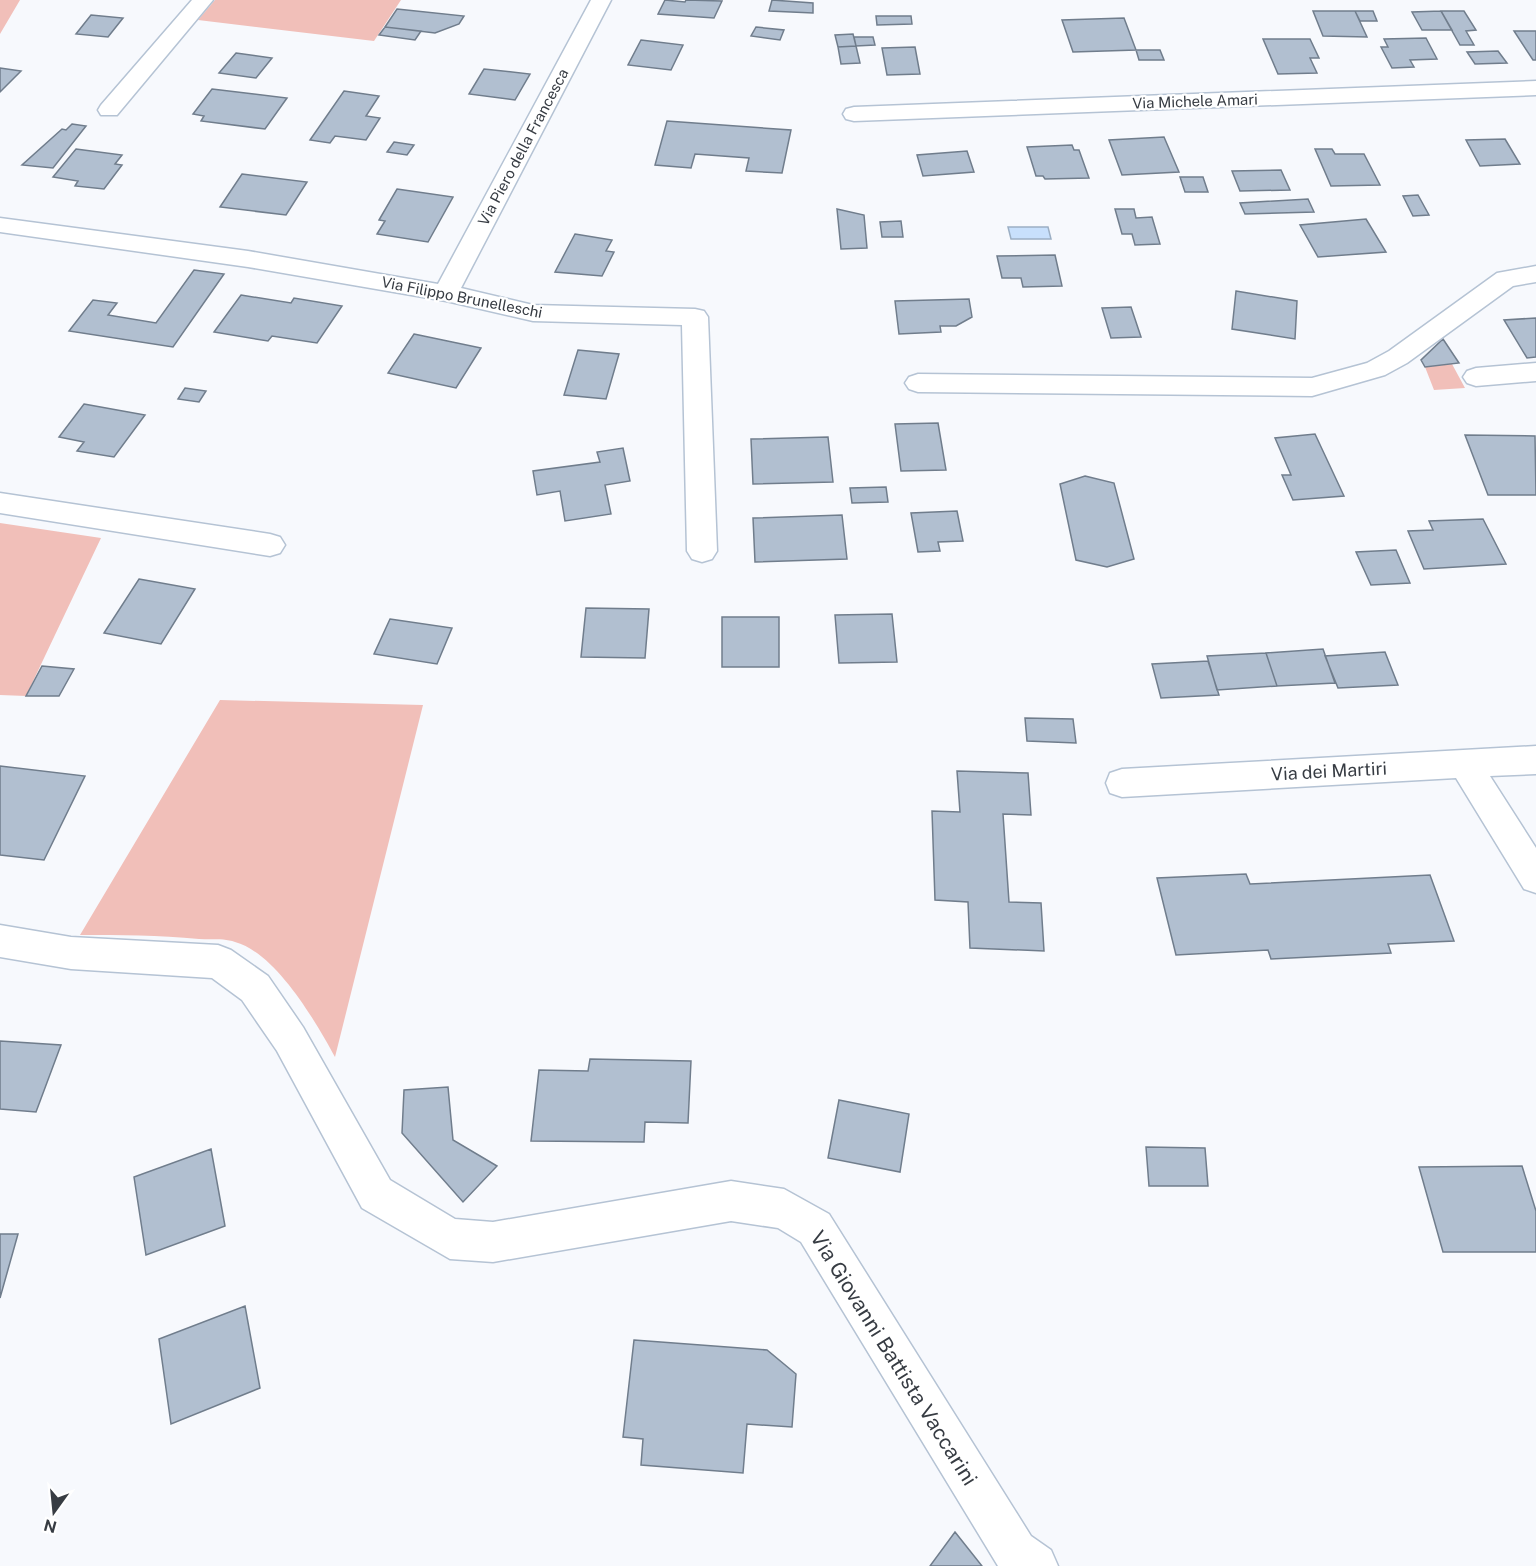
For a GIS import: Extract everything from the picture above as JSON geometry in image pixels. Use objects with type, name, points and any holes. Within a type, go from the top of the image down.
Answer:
[{"type":"street","points":[[109,110],[203,0]]},
{"type":"street","name":"Via Piero della Francesca","points":[[446,293],[601,0]]},
{"type":"street","name":"Via Michele Amari","points":[[854,114],[1536,88]]},
{"type":"street","name":"Via Filippo Brunelleschi","points":[[0,225],[248,259],[446,293],[533,313],[695,317],[702,550]]},
{"type":"street","points":[[918,383],[1312,387],[1376,369],[1398,357],[1506,279],[1536,274]]},
{"type":"street","points":[[1476,377],[1536,372]]},
{"type":"street","points":[[0,503],[270,545]]},
{"type":"street","name":"Via dei Martiri","points":[[1122,783],[1536,760]]},
{"type":"street","points":[[1465,764],[1536,878]]},
{"type":"street","name":"Via Giovanni Battista Vaccarini","points":[[0,941],[71,953],[218,962],[255,988],[284,1030],[376,1194],[450,1239],[493,1242],[731,1201],[784,1209],[815,1228],[1015,1552],[1035,1566]]},
{"type":"shaded area","points":[[0,0],[20,0],[0,34]]},
{"type":"shaded area","points":[[215,0],[401,0],[374,41],[198,20]]},
{"type":"shaded area","points":[[1452,364],[1465,388],[1434,390],[1425,367]]},
{"type":"shaded area","points":[[0,523],[101,538],[26,696],[0,695]]},
{"type":"shaded area","points":[[220,700],[423,705],[335,1057],[293,990],[280,974],[250,949],[235,942],[222,940],[80,935]]},
{"type":"water","points":[[1008,227],[1048,227],[1051,239],[1011,239]]},
{"type":"building","points":[[665,0],[722,1],[714,18],[658,14]]},
{"type":"building","points":[[772,0],[813,3],[813,13],[769,11]]},
{"type":"building","points":[[397,9],[464,16],[459,24],[435,33],[385,27]]},
{"type":"building","points":[[1313,11],[1355,11],[1367,37],[1323,36]]},
{"type":"building","points":[[1355,11],[1373,11],[1377,21],[1360,21]]},
{"type":"building","points":[[1441,11],[1452,30],[1422,30],[1412,12]]},
{"type":"building","points":[[1441,11],[1464,11],[1476,30],[1466,31],[1474,45],[1460,45]]},
{"type":"building","points":[[91,15],[123,18],[108,37],[76,34]]},
{"type":"building","points":[[876,16],[911,16],[912,24],[877,25]]},
{"type":"building","points":[[1124,18],[1136,50],[1073,52],[1062,20]]},
{"type":"building","points":[[385,27],[421,31],[415,40],[379,35]]},
{"type":"building","points":[[756,27],[784,30],[780,40],[751,36]]},
{"type":"building","points":[[1514,31],[1536,31],[1536,60],[1533,60]]},
{"type":"building","points":[[853,34],[856,46],[838,47],[835,35]]},
{"type":"building","points":[[854,37],[873,37],[875,45],[856,46]]},
{"type":"building","points":[[1426,38],[1437,59],[1410,60],[1414,67],[1392,68],[1381,47],[1388,47],[1384,39]]},
{"type":"building","points":[[1263,39],[1310,39],[1319,58],[1310,58],[1317,73],[1278,74]]},
{"type":"building","points":[[641,40],[683,45],[671,70],[628,65]]},
{"type":"building","points":[[856,46],[860,63],[841,64],[838,47]]},
{"type":"building","points":[[915,47],[920,74],[887,75],[882,48]]},
{"type":"building","points":[[1136,50],[1160,50],[1164,60],[1139,60]]},
{"type":"building","points":[[1498,51],[1507,63],[1475,64],[1467,52]]},
{"type":"building","points":[[236,53],[272,58],[256,78],[219,73]]},
{"type":"building","points":[[0,68],[21,71],[0,92]]},
{"type":"building","points":[[484,69],[530,74],[515,100],[469,94]]},
{"type":"building","points":[[212,89],[287,98],[265,129],[201,121],[204,116],[193,114]]},
{"type":"building","points":[[344,91],[379,96],[366,116],[380,118],[366,140],[335,136],[330,143],[310,140]]},
{"type":"building","points":[[667,121],[791,130],[782,173],[746,171],[749,158],[695,154],[691,168],[655,165]]},
{"type":"building","points":[[72,124],[86,126],[53,168],[22,165],[62,129],[66,130]]},
{"type":"building","points":[[1164,137],[1179,172],[1122,175],[1109,140]]},
{"type":"building","points":[[1505,139],[1520,164],[1480,166],[1466,140]]},
{"type":"building","points":[[394,142],[414,145],[407,155],[387,152]]},
{"type":"building","points":[[1072,145],[1074,150],[1079,150],[1089,178],[1045,179],[1043,176],[1036,176],[1027,147]]},
{"type":"building","points":[[76,149],[122,155],[115,164],[122,165],[104,189],[75,186],[78,181],[53,177]]},
{"type":"building","points":[[1315,149],[1332,149],[1335,154],[1364,154],[1380,185],[1331,186]]},
{"type":"building","points":[[967,151],[974,172],[923,176],[917,155]]},
{"type":"building","points":[[1281,170],[1290,190],[1240,191],[1232,171]]},
{"type":"building","points":[[242,174],[307,182],[286,215],[220,207]]},
{"type":"building","points":[[1180,177],[1203,177],[1208,192],[1185,192]]},
{"type":"building","points":[[397,189],[453,197],[428,242],[377,234],[385,221],[379,220]]},
{"type":"building","points":[[1418,195],[1429,215],[1413,216],[1403,196]]},
{"type":"building","points":[[1308,199],[1314,212],[1245,214],[1240,203]]},
{"type":"building","points":[[837,209],[864,215],[867,248],[841,249]]},
{"type":"building","points":[[1115,209],[1134,209],[1136,218],[1152,217],[1160,244],[1135,245],[1132,234],[1122,234]]},
{"type":"building","points":[[1366,219],[1386,252],[1318,257],[1300,225]]},
{"type":"building","points":[[901,221],[903,237],[882,237],[880,222]]},
{"type":"building","points":[[575,234],[612,240],[606,251],[614,252],[602,276],[555,272]]},
{"type":"building","points":[[1055,255],[1062,286],[1023,287],[1021,278],[1002,278],[997,256]]},
{"type":"building","points":[[194,270],[224,274],[173,347],[69,331],[93,300],[117,303],[108,315],[156,323]]},
{"type":"building","points":[[1236,291],[1297,301],[1295,339],[1232,329]]},
{"type":"building","points":[[241,295],[291,303],[294,298],[342,306],[317,343],[272,336],[268,341],[214,332]]},
{"type":"building","points":[[969,299],[972,317],[956,326],[940,326],[941,332],[899,334],[895,301]]},
{"type":"building","points":[[1131,307],[1141,337],[1111,338],[1102,308]]},
{"type":"building","points":[[1536,318],[1536,357],[1527,358],[1504,320]]},
{"type":"building","points":[[414,334],[481,348],[456,388],[388,373]]},
{"type":"building","points":[[1443,339],[1459,363],[1425,367],[1421,360]]},
{"type":"building","points":[[578,350],[619,354],[606,399],[564,395]]},
{"type":"building","points":[[185,388],[206,391],[199,402],[178,399]]},
{"type":"building","points":[[84,404],[145,415],[114,457],[77,451],[84,442],[59,437]]},
{"type":"building","points":[[938,423],[946,470],[901,471],[895,424]]},
{"type":"building","points":[[1315,434],[1344,496],[1293,500],[1282,475],[1291,475],[1275,438]]},
{"type":"building","points":[[1465,435],[1535,436],[1536,495],[1488,495]]},
{"type":"building","points":[[828,437],[833,482],[753,484],[751,439]]},
{"type":"building","points":[[623,448],[630,481],[605,485],[611,514],[565,521],[560,491],[537,495],[533,471],[600,462],[597,452]]},
{"type":"building","points":[[1085,476],[1114,483],[1134,559],[1107,567],[1076,560],[1060,484]]},
{"type":"building","points":[[886,487],[888,502],[852,503],[850,488]]},
{"type":"building","points":[[957,511],[963,541],[938,542],[940,551],[918,552],[911,513]]},
{"type":"building","points":[[842,515],[847,559],[755,562],[753,518]]},
{"type":"building","points":[[1483,519],[1506,564],[1424,569],[1408,531],[1433,530],[1429,521]]},
{"type":"building","points":[[1396,550],[1410,583],[1371,585],[1356,552]]},
{"type":"building","points":[[139,579],[195,589],[161,644],[104,633]]},
{"type":"building","points":[[586,608],[649,609],[645,658],[581,657]]},
{"type":"building","points":[[892,614],[897,662],[839,663],[835,615]]},
{"type":"building","points":[[722,617],[779,617],[779,667],[722,667]]},
{"type":"building","points":[[390,619],[452,628],[437,664],[374,654]]},
{"type":"building","points":[[1323,649],[1335,683],[1277,686],[1266,653]]},
{"type":"building","points":[[1385,652],[1398,685],[1338,688],[1325,656]]},
{"type":"building","points":[[1266,653],[1277,686],[1217,690],[1207,656]]},
{"type":"building","points":[[1208,661],[1219,695],[1161,698],[1152,664]]},
{"type":"building","points":[[42,666],[74,669],[59,696],[26,696]]},
{"type":"building","points":[[1025,718],[1073,719],[1076,743],[1027,741]]},
{"type":"building","points":[[0,766],[85,776],[44,860],[0,855]]},
{"type":"building","points":[[957,771],[1028,773],[1031,815],[1003,814],[1009,902],[1041,903],[1044,951],[970,948],[968,902],[935,900],[932,811],[960,812]]},
{"type":"building","points":[[1246,874],[1250,884],[1430,875],[1454,941],[1388,944],[1391,953],[1271,959],[1268,950],[1176,955],[1157,878]]},
{"type":"building","points":[[0,1041],[61,1045],[36,1112],[0,1109]]},
{"type":"building","points":[[590,1059],[691,1061],[688,1123],[645,1122],[644,1142],[531,1141],[539,1070],[588,1071]]},
{"type":"building","points":[[448,1087],[453,1140],[497,1166],[463,1202],[402,1133],[404,1090]]},
{"type":"building","points":[[839,1100],[909,1114],[900,1172],[828,1158]]},
{"type":"building","points":[[1146,1147],[1205,1148],[1208,1186],[1149,1186]]},
{"type":"building","points":[[211,1149],[225,1226],[146,1255],[134,1177]]},
{"type":"building","points":[[1522,1166],[1536,1211],[1536,1252],[1443,1252],[1419,1167]]},
{"type":"building","points":[[0,1234],[18,1234],[0,1298]]},
{"type":"building","points":[[245,1306],[260,1388],[171,1424],[159,1339]]},
{"type":"building","points":[[634,1340],[767,1350],[796,1374],[792,1427],[747,1424],[743,1473],[641,1465],[643,1439],[623,1437]]},
{"type":"building","points":[[955,1532],[982,1566],[930,1566]]}]
